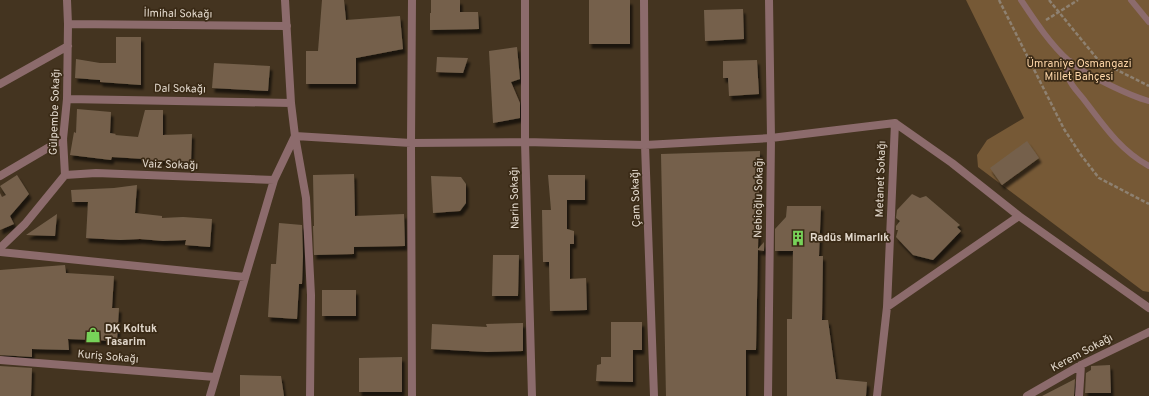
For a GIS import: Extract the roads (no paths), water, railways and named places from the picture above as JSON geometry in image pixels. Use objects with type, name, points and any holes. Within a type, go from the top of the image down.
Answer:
[{"type":"street","name":"Gülpembe Sokağı","points":[[65,174],[63,139],[67,99],[67,0]]},
{"type":"street","points":[[285,0],[291,103],[306,198],[311,295],[310,396]]},
{"type":"street","points":[[412,0],[412,396]]},
{"type":"street","name":"Narin Sokağı","points":[[526,0],[525,142],[532,396]]},
{"type":"street","name":"Çam Sokağı","points":[[644,0],[645,146],[654,396]]},
{"type":"street","name":"Nebioğlu Sokağı","points":[[768,396],[771,138],[769,0]]},
{"type":"street","name":"İlmihal Sokağı","points":[[68,24],[287,26]]},
{"type":"street","points":[[0,84],[68,46]]},
{"type":"street","name":"Dal Sokağı","points":[[67,99],[291,103]]},
{"type":"street","points":[[295,136],[411,143],[525,142],[645,146],[771,138],[895,123],[952,163],[1019,216],[1149,308]]},
{"type":"street","name":"Metanet Sokağı","points":[[877,396],[888,307],[895,123]]},
{"type":"street","points":[[210,396],[274,180],[295,136]]},
{"type":"street","points":[[0,176],[63,139]]},
{"type":"street","name":"Vaiz Sokağı","points":[[65,174],[96,173],[274,180]]},
{"type":"street","points":[[0,248],[25,224],[65,174]]},
{"type":"street","points":[[888,307],[1019,216]]},
{"type":"street","points":[[0,252],[245,276]]},
{"type":"street","name":"Kerem Sokağı","points":[[1027,396],[1082,365],[1149,332]]},
{"type":"street","name":"Kuriş Sokağı","points":[[0,360],[215,377]]},
{"type":"street","points":[[1079,396],[1082,365]]},
{"type":"lane","points":[[1021,0],[1038,25],[1070,61],[1110,85],[1149,101]]},
{"type":"lane","points":[[1131,0],[1149,22]]},
{"type":"lane","points":[[1070,61],[1067,67],[1069,80],[1118,143],[1138,160],[1149,166]]},
{"type":"place","name":"Radüs Mimarlık","points":[[798,238]]},
{"type":"place","name":"DK Koltuk Tasarim","points":[[93,335]]},
{"type":"park label","name":"Ümraniye Osmangazi Millet Bahçesi","points":[[1079,70]]}]
